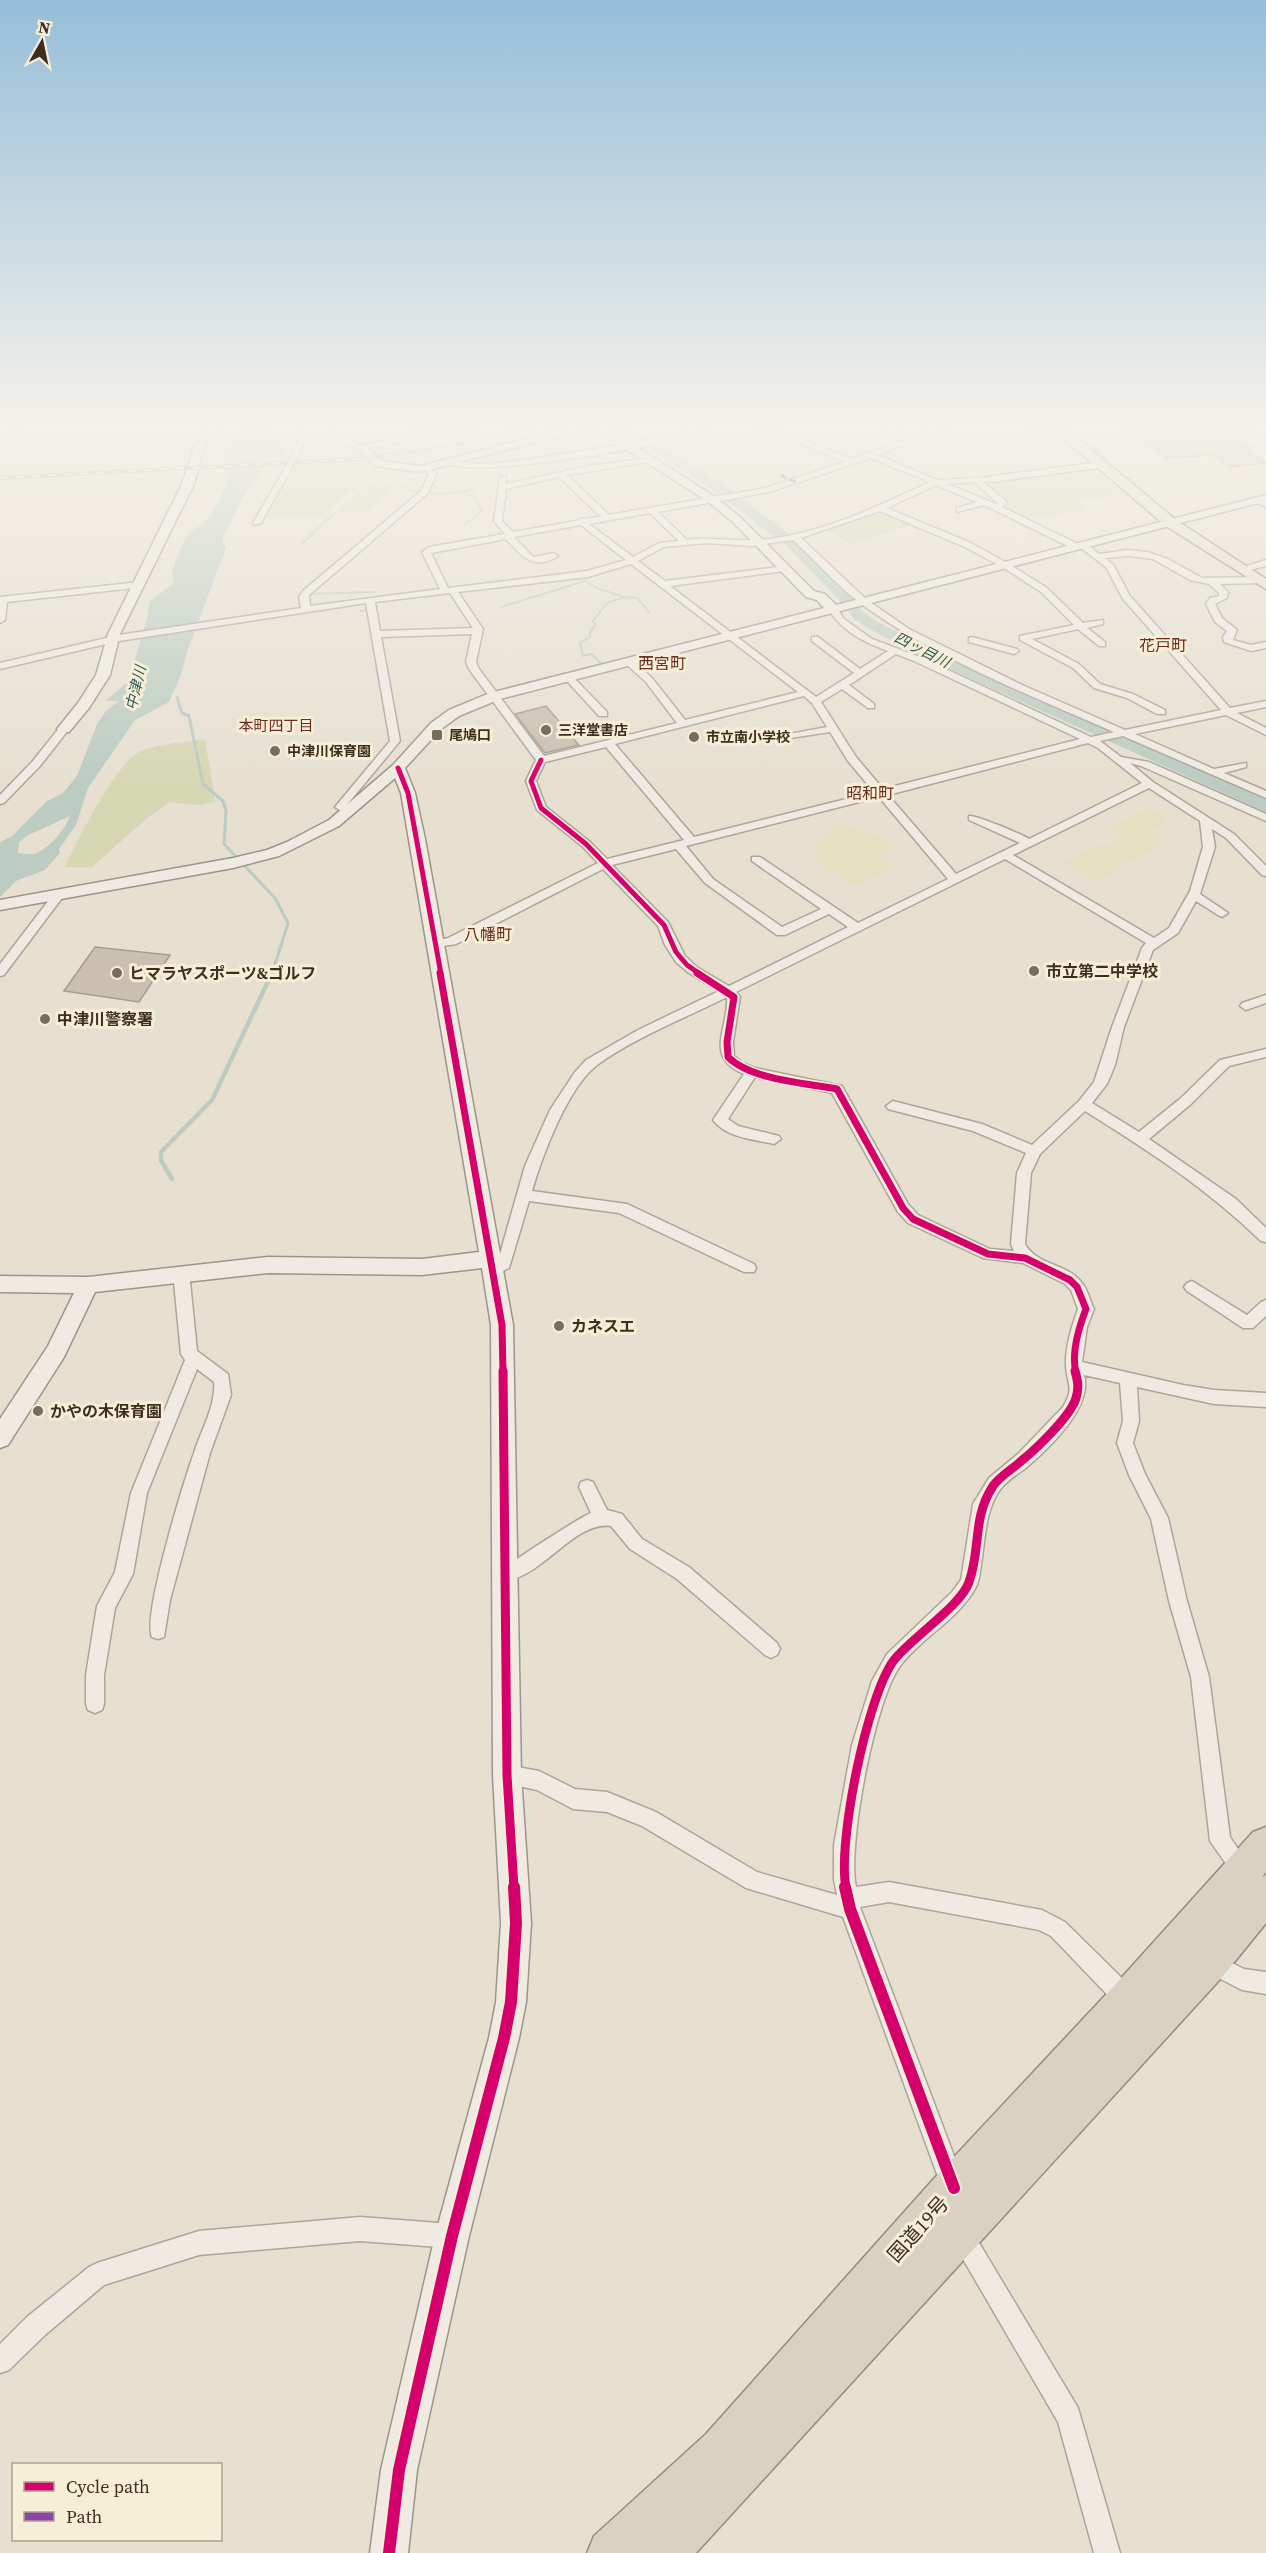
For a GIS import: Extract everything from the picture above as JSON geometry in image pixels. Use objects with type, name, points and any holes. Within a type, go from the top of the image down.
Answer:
[{"type":"highway","name":"国道19号","points":[[664,2553],[1210,1963],[1259,1870]]},
{"type":"highway","name":"国道19号","points":[[611,2553],[722,2450],[954,2188],[1128,2000],[1259,1870]]},
{"type":"main road","points":[[1205,545],[1264,584]]},
{"type":"street","points":[[0,801],[36,764],[98,684],[159,545]]},
{"type":"street","points":[[306,609],[303,597],[306,593],[362,545]]},
{"type":"street","points":[[457,545],[426,552],[430,563],[477,631],[471,662],[541,760]]},
{"type":"street","points":[[518,545],[530,559],[539,560],[554,556]]},
{"type":"street","points":[[612,545],[816,701],[852,759],[955,880]]},
{"type":"street","points":[[0,666],[116,639],[306,609],[567,578],[604,571],[633,561],[662,545]]},
{"type":"street","points":[[767,545],[784,568],[810,594],[821,597],[837,609],[841,621],[860,634],[893,652],[917,660],[1090,740],[1149,784],[1230,836],[1264,869]]},
{"type":"street","points":[[801,545],[861,603],[906,631],[965,661],[1123,733],[1266,795]]},
{"type":"street","points":[[968,545],[1044,590],[1080,626],[1102,644]]},
{"type":"street","points":[[1076,545],[1100,556],[1112,570],[1126,597],[1228,711],[1266,732]]},
{"type":"street","points":[[0,905],[233,863],[273,853],[334,823],[398,768],[436,726],[454,713],[495,696],[1087,545]]},
{"type":"street","points":[[1100,556],[1116,553],[1148,555],[1166,562],[1185,575],[1210,581],[1264,584]]},
{"type":"street","points":[[1241,569],[1266,563]]},
{"type":"street","points":[[664,584],[784,568]]},
{"type":"street","points":[[1210,581],[1224,592],[1223,598],[1213,600],[1210,604],[1218,620],[1232,630],[1228,638],[1229,642],[1251,648],[1266,645]]},
{"type":"street","points":[[0,620],[1,600],[140,585]]},
{"type":"street","points":[[347,812],[340,807],[395,741],[370,600]]},
{"type":"street","points":[[1026,640],[1023,638],[1100,622]]},
{"type":"street","points":[[377,634],[477,631]]},
{"type":"street","points":[[815,639],[860,673]]},
{"type":"street","points":[[972,640],[1014,651]]},
{"type":"street","points":[[1002,660],[1026,640]]},
{"type":"street","points":[[1026,640],[1042,646],[1076,666],[1097,686],[1130,696],[1161,712]]},
{"type":"street","points":[[816,701],[893,652]]},
{"type":"street","points":[[629,662],[648,680],[682,723]]},
{"type":"street","points":[[569,678],[588,695],[603,714]]},
{"type":"street","points":[[843,685],[871,706]]},
{"type":"street","points":[[541,760],[805,693]]},
{"type":"street","points":[[436,945],[452,941],[606,863],[1090,740],[1266,704]]},
{"type":"street","points":[[788,736],[832,729]]},
{"type":"street","points":[[608,743],[684,842],[709,881],[781,933],[830,909]]},
{"type":"street","points":[[1117,760],[1125,759],[1145,764],[1266,818]]},
{"type":"street","points":[[541,760],[531,781],[541,808],[606,863],[664,926],[669,943],[687,968],[728,990],[734,997],[727,1042],[728,1056],[738,1066],[752,1072],[837,1089],[903,1208],[913,1219],[988,1254],[1025,1257],[1070,1280],[1077,1287],[1086,1309],[1079,1327],[1074,1365],[1079,1385],[1076,1400],[1069,1412],[1024,1459],[995,1483],[982,1504],[969,1583],[958,1598],[894,1660],[879,1687],[862,1745],[844,1845],[844,1880],[849,1904],[954,2188]]},
{"type":"street","points":[[1213,772],[1242,765]]},
{"type":"street","points":[[389,2553],[399,2470],[452,2236],[504,2038],[511,2002],[516,1923],[507,1775],[502,1325],[408,794],[398,768]]},
{"type":"street","points":[[0,1284],[88,1285],[268,1265],[422,1267],[504,1264],[532,1166],[557,1110],[580,1075],[591,1063],[643,1033],[728,990],[1149,784]]},
{"type":"street","points":[[370,793],[390,789],[408,794]]},
{"type":"street","points":[[1206,820],[1215,817],[1227,801]]},
{"type":"street","points":[[973,818],[1000,832],[1014,834],[1028,843]]},
{"type":"street","points":[[1025,1257],[1018,1244],[1024,1173],[1034,1151],[1084,1104],[1100,1084],[1108,1065],[1118,1027],[1148,948],[1174,930],[1194,895],[1209,847],[1206,820]]},
{"type":"street","points":[[1005,855],[1156,944]]},
{"type":"street","points":[[756,860],[856,927]]},
{"type":"street","points":[[1194,895],[1222,914]]},
{"type":"street","points":[[0,972],[52,896]]},
{"type":"street","points":[[1246,1006],[1266,999]]},
{"type":"street","points":[[1140,1139],[1186,1101],[1225,1063],[1266,1053]]},
{"type":"street","points":[[752,1072],[720,1120],[734,1130],[774,1139]]},
{"type":"street","points":[[1084,1104],[1140,1139],[1231,1203],[1266,1237]]},
{"type":"street","points":[[893,1106],[977,1127],[1034,1151]]},
{"type":"street","points":[[525,1195],[622,1208],[748,1268]]},
{"type":"street","points":[[158,1631],[161,1600],[202,1453],[223,1395],[222,1379],[193,1359],[187,1348],[182,1282]]},
{"type":"street","points":[[0,1438],[56,1351],[88,1285]]},
{"type":"street","points":[[1192,1287],[1248,1324],[1266,1306]]},
{"type":"street","points":[[95,1704],[95,1675],[106,1606],[124,1574],[139,1493],[193,1359]]},
{"type":"street","points":[[1074,1365],[1128,1380],[1214,1397],[1266,1400]]},
{"type":"street","points":[[1128,1380],[1131,1421],[1125,1443],[1137,1475],[1159,1518],[1178,1601],[1200,1677],[1220,1841],[1259,1870]]},
{"type":"street","points":[[587,1487],[602,1517]]},
{"type":"street","points":[[506,1574],[522,1569],[588,1521],[602,1517],[616,1520],[636,1544],[683,1573],[771,1649]]},
{"type":"street","points":[[507,1775],[539,1781],[573,1799],[607,1802],[649,1819],[753,1881],[849,1904],[889,1892],[1042,1920],[1058,1929],[1128,2000]]},
{"type":"street","points":[[1210,1963],[1242,1980],[1266,1983]]},
{"type":"street","points":[[0,2361],[36,2326],[97,2275],[199,2243],[360,2229],[452,2236]]},
{"type":"street","points":[[960,2232],[1069,2417],[1107,2553]]},
{"type":"shaded area","points":[[1150,808],[1164,815],[1161,819],[1167,822],[1150,831],[1164,841],[1139,859],[1132,859],[1100,882],[1063,863],[1096,844],[1105,847],[1126,836],[1111,828]]},
{"type":"shaded area","points":[[837,824],[885,838],[881,842],[886,844],[888,849],[881,857],[895,863],[859,886],[844,880],[840,874],[823,868],[813,851]]},
{"type":"green space","points":[[205,739],[215,802],[198,805],[170,802],[146,819],[92,867],[65,867],[98,803],[131,758],[141,751],[156,747]]},
{"type":"water","name":"中津川","points":[[182,545],[224,545],[226,548],[188,649],[181,675],[169,702],[135,720],[88,788],[76,825],[59,849],[60,853],[45,870],[16,881],[0,897],[0,842],[12,836],[46,802],[63,793],[77,776],[97,724],[106,711],[119,701],[105,701],[128,682],[148,615],[149,602],[174,583],[172,572]],"holes":[[[70,816],[60,833],[38,852],[18,853],[19,843],[26,836]]]},
{"type":"building","name":"三洋堂書店","points":[[546,706],[579,745],[545,753],[515,714]]},
{"type":"building","name":"ヒマラヤスポーツ&ゴルフ","points":[[95,947],[170,955],[139,1002],[64,991]]},
{"type":"waterway","name":"四ッ目川","points":[[794,545],[848,601],[858,615],[871,624],[928,654],[1266,807]]},
{"type":"waterway","points":[[501,607],[585,581],[599,589],[625,597]]},
{"type":"waterway","points":[[308,594],[374,592]]},
{"type":"waterway","points":[[603,665],[591,654],[583,656],[580,643],[590,637],[590,631],[596,625],[593,621],[607,603],[625,597]]},
{"type":"waterway","points":[[625,597],[637,598],[649,612]]},
{"type":"waterway","points":[[360,611],[368,610]]},
{"type":"waterway","points":[[177,697],[182,713],[189,716],[203,784],[223,801],[226,811],[224,844],[275,898],[288,923],[272,974]]},
{"type":"waterway","points":[[172,1179],[161,1160],[161,1152],[212,1100],[272,973]]},
{"type":"cycle path","points":[[541,760],[531,781],[541,808],[586,844],[664,925],[671,945],[687,965],[734,997],[727,1042],[728,1057],[737,1066],[752,1072],[837,1089],[903,1208],[913,1219],[988,1254],[1025,1258],[1070,1280],[1077,1287],[1086,1309],[1079,1327],[1074,1366],[1079,1385],[1076,1400],[1069,1412],[1024,1459],[995,1483],[982,1504],[969,1583],[958,1598],[894,1660],[879,1687],[862,1745],[844,1845],[844,1880],[850,1909],[954,2188]]},
{"type":"cycle path","points":[[389,2553],[399,2470],[452,2236],[504,2038],[511,2002],[516,1923],[507,1775],[502,1325],[417,839],[408,793],[398,768]]},
{"type":"place","name":"三洋堂書店","points":[[546,730]]},
{"type":"place","name":"尾鳩口","points":[[437,735]]},
{"type":"place","name":"市立南小学校","points":[[694,737]]},
{"type":"place","name":"中津川保育園","points":[[275,751]]},
{"type":"place","name":"市立第二中学校","points":[[1034,971]]},
{"type":"place","name":"ヒマラヤスポーツ&ゴルフ","points":[[117,973]]},
{"type":"place","name":"中津川警察署","points":[[45,1019]]},
{"type":"place","name":"カネスエ","points":[[559,1326]]},
{"type":"place","name":"かやの木保育園","points":[[38,1411]]},
{"type":"district","name":"花戸町","points":[[1163,645]]},
{"type":"district","name":"西宮町","points":[[662,663]]},
{"type":"district","name":"本町四丁目","points":[[276,726]]},
{"type":"district","name":"昭和町","points":[[870,793]]},
{"type":"district","name":"八幡町","points":[[488,934]]}]
